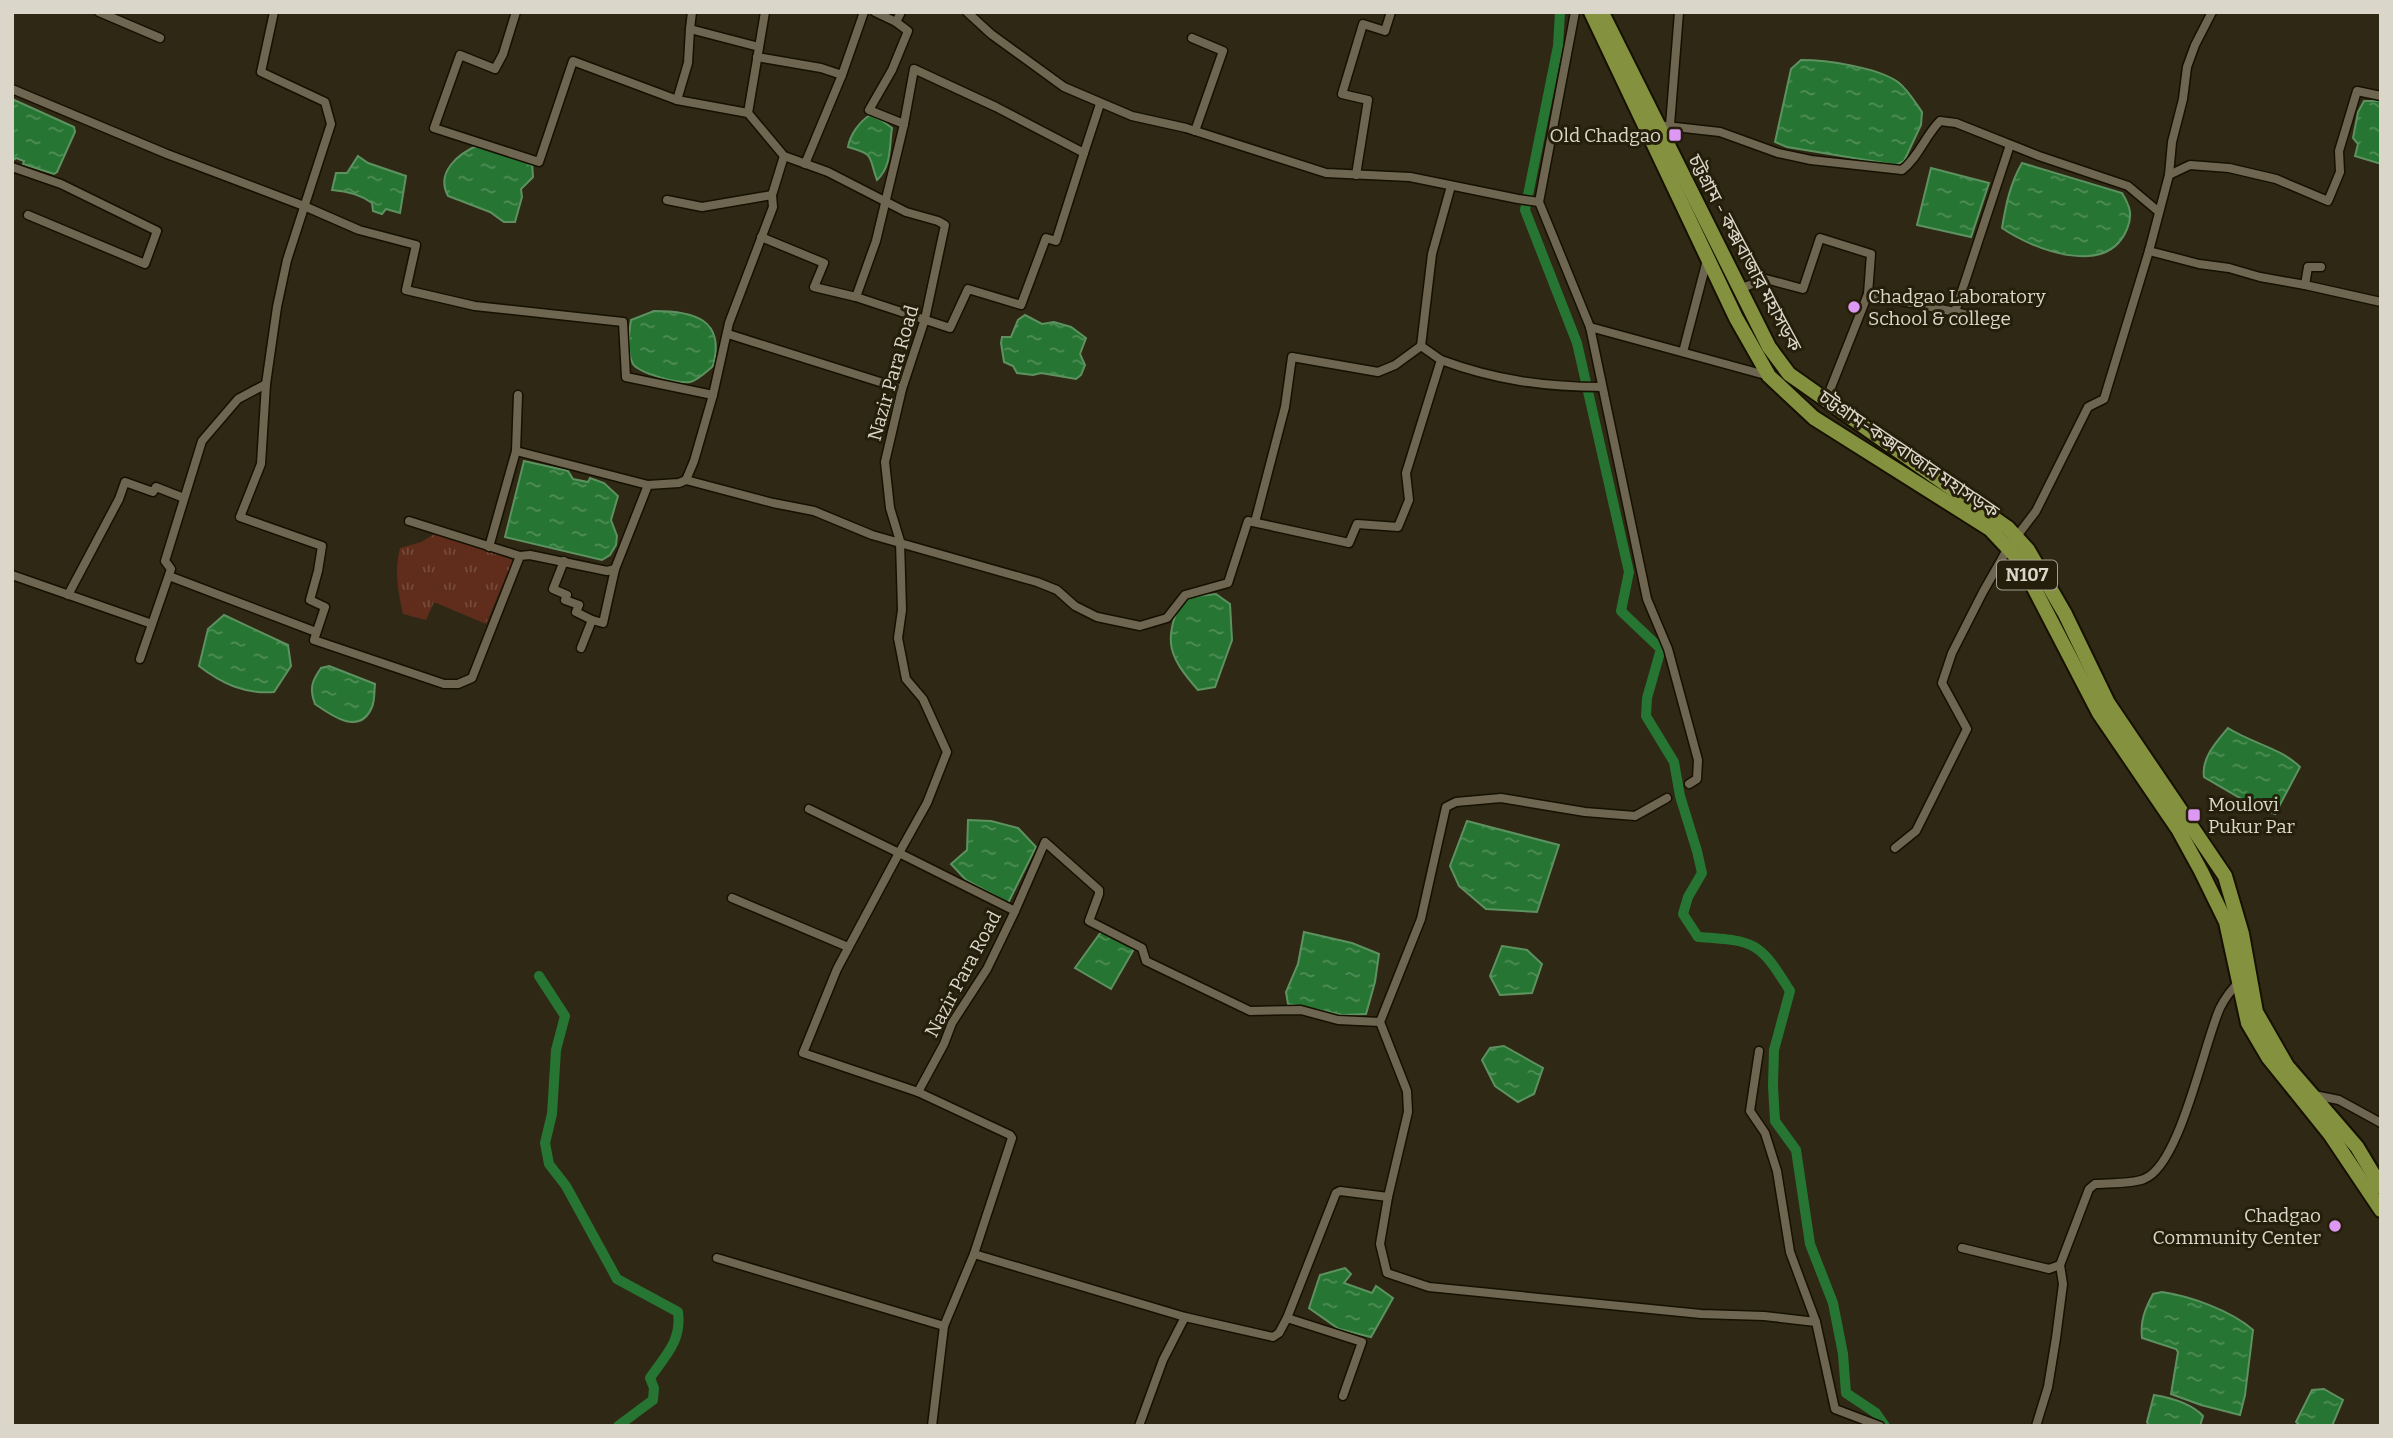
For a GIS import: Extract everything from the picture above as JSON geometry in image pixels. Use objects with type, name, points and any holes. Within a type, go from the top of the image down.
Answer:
[{"type":"highway","name":"চট্টগ্রাম-কক্সবাজার মহাসড়ক","points":[[1591,12],[1736,318],[1769,376],[1814,418],[2012,543],[2099,713],[2178,830],[2201,871],[2226,922],[2248,1023],[2268,1058],[2330,1134],[2381,1210]]},
{"type":"highway","name":"চট্টগ্রাম - কক্সবাজার মহাসড়ক","points":[[1602,12],[1663,125],[1739,289],[1769,347],[1789,374],[2008,528],[2012,543],[2028,550],[2065,614],[2108,703],[2225,876],[2242,934],[2256,1012],[2287,1066],[2357,1147],[2381,1187]]},
{"type":"street","points":[[99,12],[160,38]]},
{"type":"street","points":[[274,12],[261,72],[325,102],[331,124],[287,260],[266,384],[261,464],[240,517],[322,545],[310,600],[325,607],[314,640],[444,684],[458,684],[472,678],[520,556]]},
{"type":"street","points":[[516,12],[503,54],[495,69],[460,55],[434,128],[539,162],[573,61],[677,100],[748,113],[765,12]]},
{"type":"street","points":[[677,100],[688,63],[692,12]]},
{"type":"street","points":[[805,164],[842,75],[864,12]]},
{"type":"street","points":[[875,12],[908,31],[892,70],[869,110],[904,124]]},
{"type":"street","points":[[896,22],[901,12]]},
{"type":"street","points":[[967,12],[991,34],[1064,87],[1132,116],[1195,131],[1326,173],[1410,177],[1539,202]]},
{"type":"street","points":[[1356,175],[1368,100],[1342,94],[1363,24],[1385,31],[1391,12]]},
{"type":"street","points":[[1575,12],[1539,202],[1590,327],[1647,599],[1668,649],[1698,760],[1697,779],[1689,783]]},
{"type":"street","points":[[1679,12],[1663,125],[1720,132],[1778,153],[1884,170],[1902,170],[1910,164],[1930,131],[1940,121],[1956,123],[2128,186],[2159,212]]},
{"type":"street","points":[[1895,848],[1916,831],[1967,729],[1942,682],[1945,671],[1983,592],[2012,543],[2036,511],[2088,407],[2104,399],[2169,175],[2172,142],[2183,99],[2187,67],[2212,12]]},
{"type":"street","points":[[690,29],[759,47]]},
{"type":"street","points":[[1192,38],[1223,51],[1195,131]]},
{"type":"street","points":[[757,57],[821,68],[842,75]]},
{"type":"street","points":[[856,296],[876,242],[914,69],[996,107],[1084,153]]},
{"type":"street","points":[[12,89],[359,230],[416,245],[405,290],[475,306],[623,322],[626,377],[713,395]]},
{"type":"street","points":[[2169,175],[2190,165],[2229,168],[2276,179],[2328,201],[2340,172],[2339,151],[2357,91],[2381,96]]},
{"type":"street","points":[[761,237],[824,263],[814,287],[856,296],[950,328],[968,289],[1021,304],[1046,239],[1056,241],[1100,104]]},
{"type":"street","name":"Nazir Para Road","points":[[748,113],[784,156],[828,172],[906,212],[945,225],[925,319],[902,389],[885,462],[890,508],[900,541],[902,610],[898,638],[906,679],[923,699],[947,752],[927,803],[899,853],[1015,911],[987,969],[952,1023],[944,1044],[918,1092]]},
{"type":"street","points":[[1955,312],[2010,145]]},
{"type":"street","points":[[686,480],[713,395],[729,323],[773,207],[772,195],[784,156]]},
{"type":"street","points":[[12,167],[61,184],[157,231],[145,264],[28,215]]},
{"type":"street","points":[[1255,522],[1285,407],[1292,357],[1378,372],[1395,365],[1421,345],[1432,254],[1451,186]]},
{"type":"street","points":[[667,200],[702,207],[772,195]]},
{"type":"street","points":[[1739,289],[1766,279],[1803,289],[1820,238],[1871,254],[1868,294],[1826,400]]},
{"type":"street","points":[[2149,251],[2381,302]]},
{"type":"street","points":[[1683,352],[1708,259]]},
{"type":"street","points":[[2305,285],[2308,267],[2321,267]]},
{"type":"street","points":[[1868,294],[2002,323]]},
{"type":"street","points":[[1590,327],[1769,376]]},
{"type":"street","points":[[727,334],[902,389]]},
{"type":"street","points":[[1421,345],[1441,360],[1477,373],[1552,386],[1602,387]]},
{"type":"street","points":[[516,452],[648,485],[686,480],[814,511],[872,535],[1037,582],[1057,590],[1075,606],[1097,617],[1140,626],[1167,618],[1185,595],[1228,583],[1248,521],[1349,543],[1357,524],[1398,527],[1409,500],[1406,473],[1441,360]]},
{"type":"street","points":[[140,659],[172,569],[165,561],[202,441],[238,399],[266,384]]},
{"type":"street","points":[[489,547],[516,452],[518,395]]},
{"type":"street","points":[[68,594],[119,499],[125,482],[153,492],[156,487],[184,498]]},
{"type":"street","points":[[564,561],[553,589],[567,595],[565,600],[579,605],[576,612],[603,623],[615,569],[648,485]]},
{"type":"street","points":[[409,521],[520,556],[530,555],[607,571],[615,569]]},
{"type":"street","points":[[12,575],[152,625]]},
{"type":"street","points":[[169,576],[316,632]]},
{"type":"street","points":[[581,648],[592,620]]},
{"type":"street","points":[[1667,798],[1635,816],[1585,812],[1501,798],[1456,802],[1446,807],[1420,919],[1380,1022],[1407,1091],[1408,1112],[1388,1196],[1380,1244],[1387,1273],[1429,1287],[1701,1314],[1816,1322]]},
{"type":"street","points":[[809,809],[899,853],[837,969],[803,1052],[918,1092],[1012,1138],[974,1254],[944,1326],[932,1426]]},
{"type":"street","points":[[1015,911],[1045,842],[1099,890],[1089,921],[1142,948],[1146,961],[1250,1011],[1301,1010],[1338,1020],[1380,1022]]},
{"type":"street","points":[[732,898],[848,947]]},
{"type":"street","points":[[2036,1426],[2048,1387],[2056,1338],[2063,1284],[2060,1265],[2089,1189],[2095,1184],[2144,1180],[2158,1169],[2178,1129],[2219,1009],[2228,993],[2239,982]]},
{"type":"street","points":[[1759,1051],[1750,1111],[1765,1133],[1777,1171],[1790,1252],[1816,1322],[1832,1405],[1837,1412],[1853,1422],[1880,1426]]},
{"type":"street","points":[[2294,1092],[2339,1100],[2381,1123]]},
{"type":"street","points":[[974,1254],[1185,1317],[1273,1337],[1279,1333],[1287,1318],[1336,1193],[1340,1191],[1388,1196]]},
{"type":"street","points":[[1962,1248],[2049,1269],[2060,1265]]},
{"type":"street","points":[[717,1258],[944,1326]]},
{"type":"street","points":[[1139,1426],[1163,1360],[1185,1317]]},
{"type":"street","points":[[1287,1318],[1362,1342],[1343,1396]]},
{"type":"green space","points":[[435,534],[513,560],[486,624],[434,602],[426,620],[403,614],[397,573],[400,548],[421,542]]},
{"type":"water","points":[[1801,60],[1864,68],[1902,85],[1922,112],[1921,125],[1904,161],[1896,165],[1787,147],[1775,142],[1791,69]]},
{"type":"water","points":[[12,99],[74,127],[75,132],[54,174],[23,164],[24,161],[16,158],[12,161]]},
{"type":"water","points":[[2364,101],[2381,101],[2381,164],[2355,156],[2358,144],[2353,138],[2358,112]]},
{"type":"water","points":[[870,115],[892,128],[888,162],[877,180],[870,158],[863,152],[848,147],[856,129]]},
{"type":"water","points":[[479,145],[532,162],[533,177],[521,189],[522,197],[515,222],[504,222],[490,212],[448,196],[445,179],[451,164]]},
{"type":"water","points":[[358,156],[368,163],[406,176],[400,213],[386,209],[382,214],[373,211],[372,203],[363,197],[332,190],[336,173],[347,173]]},
{"type":"water","points":[[2022,163],[2122,193],[2129,206],[2130,219],[2117,244],[2104,253],[2069,255],[2032,244],[2002,228],[2009,194]]},
{"type":"water","points":[[1931,168],[1989,183],[1971,237],[1917,225]]},
{"type":"water","points":[[654,311],[693,316],[703,320],[710,328],[715,337],[716,350],[713,366],[702,376],[690,382],[677,381],[643,371],[633,364],[629,336],[631,320]]},
{"type":"water","points":[[1025,315],[1042,324],[1054,322],[1071,327],[1086,338],[1080,354],[1085,365],[1081,375],[1076,379],[1041,373],[1017,373],[1013,366],[1004,362],[1002,337],[1011,337],[1018,320]]},
{"type":"water","points":[[524,461],[568,471],[573,479],[588,482],[590,478],[604,483],[618,496],[611,520],[617,536],[616,545],[610,555],[602,560],[505,537]]},
{"type":"water","points":[[1216,594],[1230,604],[1232,640],[1215,687],[1198,690],[1175,659],[1172,628],[1181,601]]},
{"type":"water","points":[[224,615],[288,645],[291,666],[274,692],[253,691],[234,686],[199,666],[208,629]]},
{"type":"water","points":[[329,666],[375,684],[372,707],[367,716],[353,722],[345,721],[315,704],[312,693],[314,681],[321,668]]},
{"type":"water","points":[[2228,728],[2275,750],[2300,767],[2275,814],[2247,802],[2204,777],[2207,757]]},
{"type":"water","points":[[968,820],[991,821],[1018,828],[1036,847],[1008,903],[966,880],[951,864],[967,850]]},
{"type":"water","points":[[1467,821],[1559,845],[1537,912],[1486,909],[1459,886],[1450,866]]},
{"type":"water","points":[[1101,932],[1134,949],[1111,989],[1075,968]]},
{"type":"water","points":[[1304,932],[1352,943],[1379,954],[1366,1014],[1343,1015],[1288,1004],[1286,992],[1298,964]]},
{"type":"water","points":[[1502,946],[1527,950],[1542,964],[1532,993],[1500,995],[1490,976]]},
{"type":"water","points":[[1504,1046],[1543,1068],[1534,1094],[1518,1102],[1495,1086],[1482,1060],[1490,1048]]},
{"type":"water","points":[[1345,1268],[1351,1274],[1344,1283],[1372,1293],[1376,1286],[1393,1298],[1371,1337],[1339,1329],[1309,1308],[1320,1275]]},
{"type":"water","points":[[2162,1292],[2210,1305],[2253,1330],[2240,1415],[2171,1394],[2178,1352],[2142,1338],[2142,1321],[2148,1305],[2153,1294]]},
{"type":"water","points":[[2324,1389],[2343,1400],[2332,1426],[2301,1426],[2296,1422],[2312,1390]]},
{"type":"water","points":[[2154,1395],[2193,1408],[2203,1416],[2200,1426],[2149,1426],[2147,1422]]},
{"type":"waterway","points":[[1560,12],[1558,46],[1525,210],[1577,343],[1629,572],[1621,611],[1661,649],[1647,698],[1646,716],[1674,762],[1680,796],[1702,873],[1688,897],[1683,914],[1698,937],[1732,940],[1763,953],[1790,991],[1774,1050],[1775,1121],[1796,1150],[1810,1244],[1833,1303],[1843,1354],[1846,1393],[1876,1413],[1885,1426]]},
{"type":"waterway","points":[[539,976],[565,1016],[556,1050],[552,1114],[545,1143],[549,1164],[566,1186],[617,1279],[678,1312],[675,1340],[650,1378],[654,1388],[653,1400],[618,1426]]},
{"type":"place","name":"Old Chadgao","points":[[1675,135]]},
{"type":"place","name":"Chadgao Laboratory School & college","points":[[1854,307]]},
{"type":"place","name":"Moulovi Pukur Par","points":[[2194,815]]},
{"type":"place","name":"Chadgao Community Center","points":[[2335,1226]]}]
